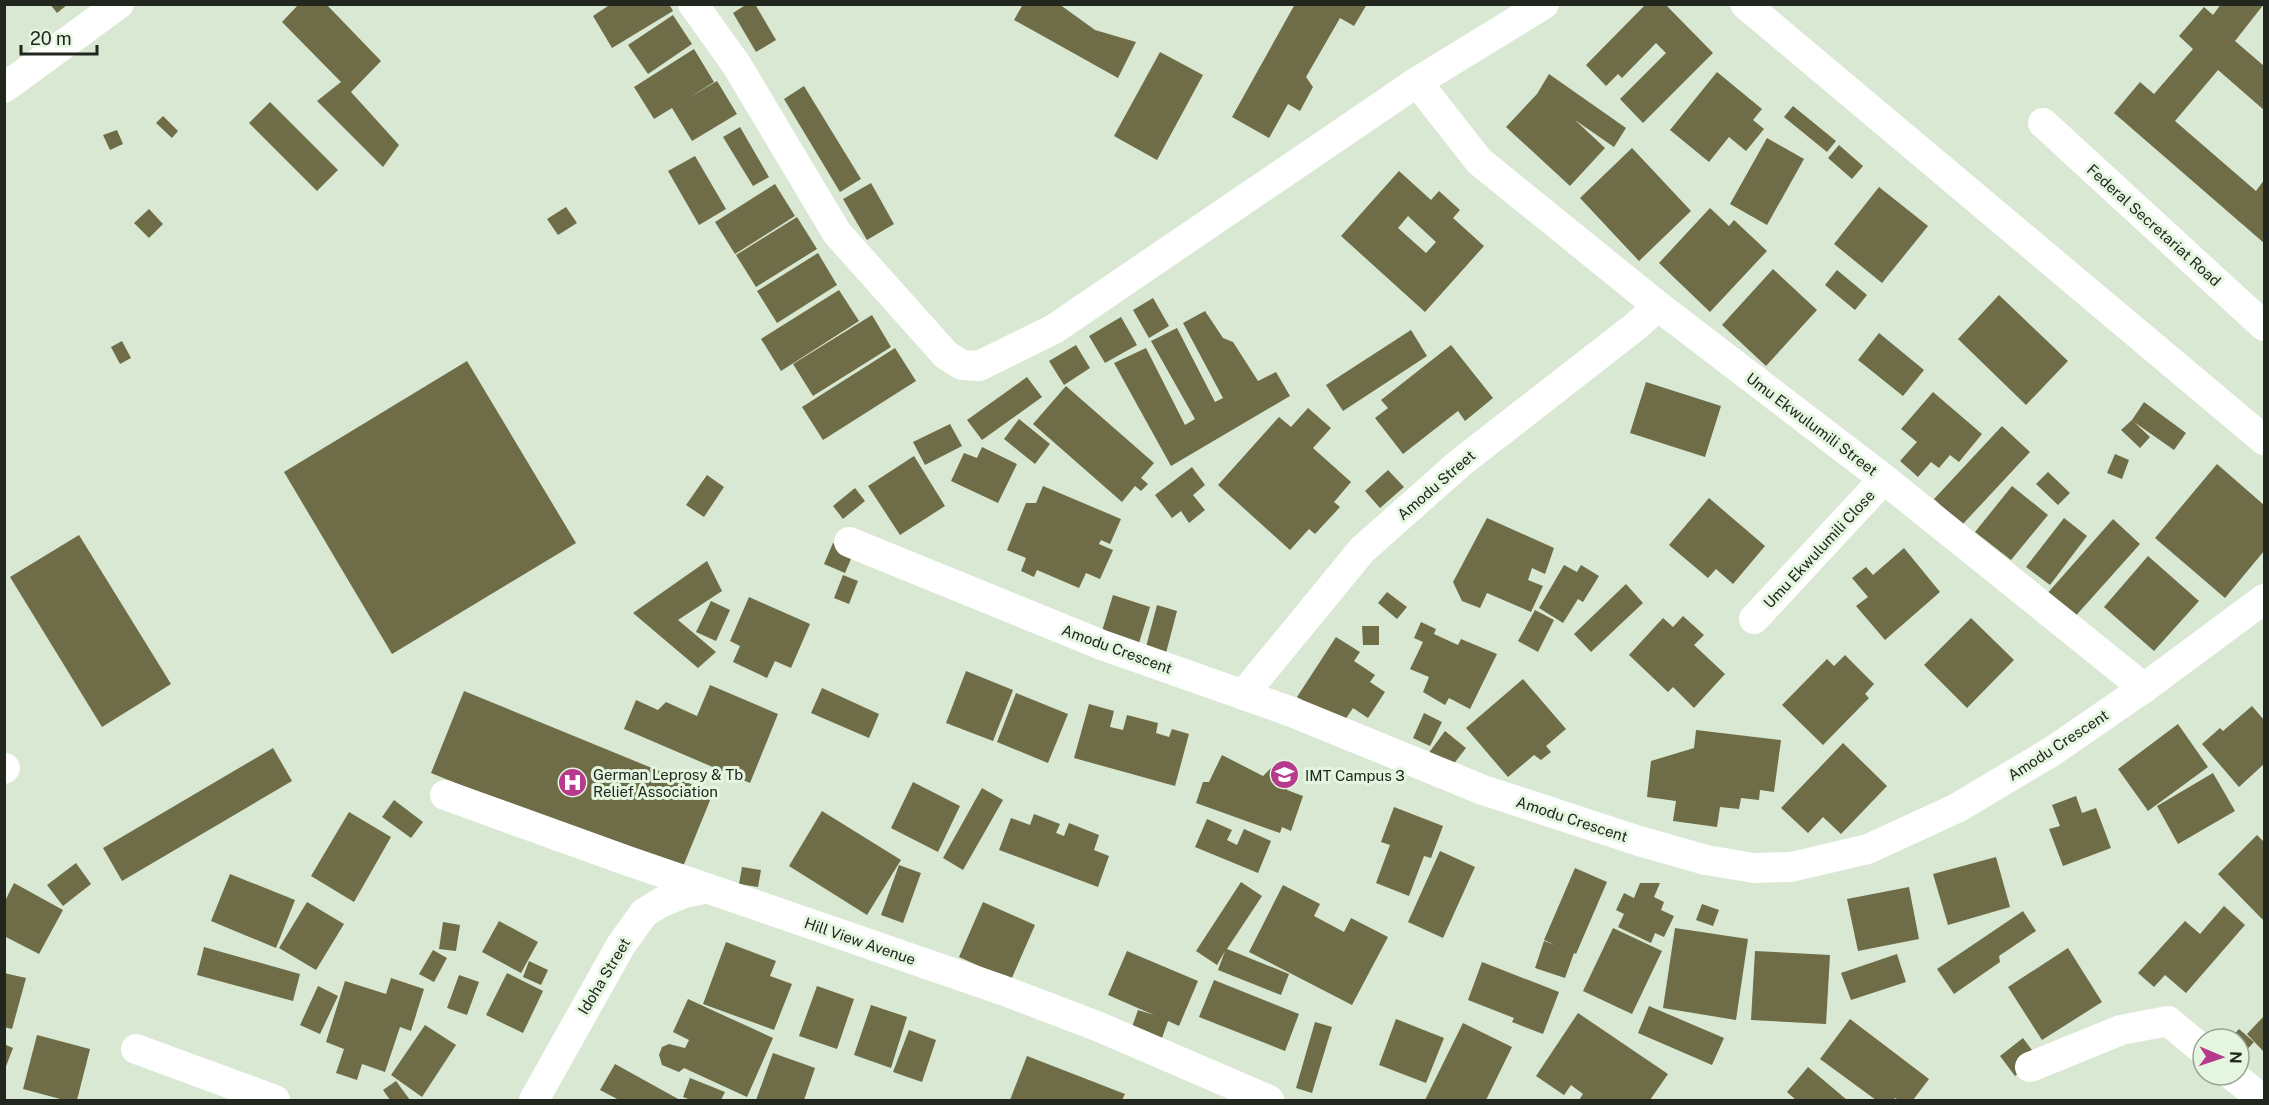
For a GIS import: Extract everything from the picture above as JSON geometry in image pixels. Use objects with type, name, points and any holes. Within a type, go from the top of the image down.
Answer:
[{"type":"street","points":[[4,88],[120,4]]},
{"type":"street","points":[[693,4],[736,64],[837,233],[946,355],[962,365],[979,366],[1054,328],[1418,82],[1544,4]]},
{"type":"street","points":[[1745,4],[2265,440]]},
{"type":"street","name":"Umu Ekwulumili Street","points":[[1418,82],[1479,161],[1658,306],[1884,479],[2144,688]]},
{"type":"street","name":"Federal Secretariat Road","points":[[2043,123],[2265,326]]},
{"type":"street","name":"Amodu Street","points":[[1243,695],[1362,550],[1460,463],[1636,326],[1658,306]]},
{"type":"street","name":"Umu Ekwulumili Close","points":[[1754,619],[1884,479]]},
{"type":"street","name":"Amodu Crescent","points":[[849,542],[1102,645],[1292,712],[1483,790],[1639,841],[1706,860],[1754,868],[1791,867],[1868,849],[1957,808],[2051,752],[2144,688],[2265,599]]},
{"type":"street","name":"Hill View Avenue","points":[[445,795],[1002,990],[1097,1026],[1269,1101]]},
{"type":"street","name":"Idoha Street","points":[[534,1101],[615,954],[644,914],[662,902],[707,888]]},
{"type":"street","points":[[2030,1067],[2121,1030],[2168,1021],[2191,1040]]},
{"type":"street","points":[[136,1049],[275,1101]]},
{"type":"street","points":[[2246,1087],[2263,1101]]},
{"type":"building","points":[[50,4],[68,4],[57,13]]},
{"type":"building","points":[[299,4],[326,4],[381,61],[351,92],[399,145],[383,167],[317,101],[341,82],[282,22]]},
{"type":"building","points":[[611,4],[669,4],[673,11],[612,48],[593,16]]},
{"type":"building","points":[[747,4],[755,4],[776,40],[756,52],[733,13]]},
{"type":"building","points":[[1023,4],[1059,4],[1095,30],[1136,42],[1118,78],[1014,20]]},
{"type":"building","points":[[1295,4],[1367,4],[1354,26],[1340,18],[1306,77],[1313,87],[1300,111],[1288,104],[1269,138],[1232,117]]},
{"type":"building","points":[[1646,4],[1665,4],[1713,53],[1643,123],[1620,99],[1666,53],[1656,43],[1622,78],[1618,74],[1606,86],[1586,65]]},
{"type":"building","points":[[2221,4],[2264,4],[2235,41],[2264,66],[2264,110],[2218,70],[2175,121],[2256,191],[2264,180],[2264,243],[2114,113],[2140,82],[2154,94],[2193,49],[2179,36],[2204,7],[2213,15]]},
{"type":"building","points":[[673,15],[692,44],[648,74],[628,45]]},
{"type":"building","points":[[694,49],[714,82],[687,99],[717,81],[737,114],[692,141],[672,108],[654,119],[634,87]]},
{"type":"building","points":[[1160,52],[1203,75],[1157,160],[1114,136]]},
{"type":"building","points":[[1717,72],[1762,109],[1753,120],[1764,129],[1746,151],[1729,137],[1709,162],[1670,130]]},
{"type":"building","points":[[1549,74],[1626,128],[1614,147],[1575,120],[1605,148],[1570,186],[1506,127],[1537,94]]},
{"type":"building","points":[[804,86],[861,179],[840,192],[784,99]]},
{"type":"building","points":[[270,102],[338,170],[317,191],[249,123]]},
{"type":"building","points":[[1793,106],[1836,141],[1827,152],[1784,117]]},
{"type":"building","points":[[163,116],[178,131],[172,138],[156,123]]},
{"type":"building","points":[[740,127],[769,177],[753,186],[723,137]]},
{"type":"building","points":[[117,130],[123,144],[110,150],[103,135]]},
{"type":"building","points":[[1767,138],[1804,159],[1767,225],[1730,204]]},
{"type":"building","points":[[1839,145],[1863,166],[1852,179],[1828,158]]},
{"type":"building","points":[[1632,148],[1691,211],[1639,261],[1580,198]]},
{"type":"building","points":[[695,156],[726,209],[699,225],[668,171]]},
{"type":"building","points":[[1399,171],[1431,200],[1439,191],[1460,210],[1453,218],[1484,246],[1425,312],[1341,236]],"holes":[[[1408,216],[1436,242],[1426,253],[1398,228]]]},
{"type":"building","points":[[871,183],[894,224],[867,240],[843,199]]},
{"type":"building","points":[[775,184],[795,216],[735,254],[715,222]]},
{"type":"building","points":[[1879,187],[1928,226],[1882,283],[1834,244]]},
{"type":"building","points":[[566,207],[577,223],[558,235],[547,219]]},
{"type":"building","points":[[1710,208],[1729,226],[1734,220],[1767,251],[1710,312],[1659,263]]},
{"type":"building","points":[[149,209],[163,224],[149,238],[134,223]]},
{"type":"building","points":[[797,217],[817,249],[756,287],[736,255]]},
{"type":"building","points":[[818,253],[837,285],[777,323],[757,291]]},
{"type":"building","points":[[1773,269],[1817,310],[1766,366],[1722,325]]},
{"type":"building","points":[[1837,270],[1867,295],[1855,310],[1825,285]]},
{"type":"building","points":[[839,290],[859,321],[781,371],[761,339]]},
{"type":"building","points":[[1999,295],[2068,361],[2026,405],[1958,339]]},
{"type":"building","points":[[1153,298],[1169,326],[1149,338],[1133,310]]},
{"type":"building","points":[[1205,311],[1223,338],[1233,342],[1258,381],[1276,372],[1290,396],[1171,466],[1114,363],[1146,348],[1185,425],[1195,419],[1151,341],[1177,328],[1215,402],[1223,398],[1183,323]]},
{"type":"building","points":[[872,315],[891,347],[813,396],[793,364]]},
{"type":"building","points":[[1121,317],[1137,345],[1105,363],[1089,336]]},
{"type":"building","points":[[1411,330],[1427,356],[1343,411],[1326,385]]},
{"type":"building","points":[[1879,333],[1924,370],[1903,396],[1858,360]]},
{"type":"building","points":[[122,341],[131,358],[120,364],[111,347]]},
{"type":"building","points":[[1076,345],[1090,368],[1064,385],[1049,361]]},
{"type":"building","points":[[1451,345],[1493,398],[1465,421],[1458,411],[1403,454],[1375,418],[1388,408],[1381,400]]},
{"type":"building","points":[[895,348],[916,381],[823,440],[802,407]]},
{"type":"building","points":[[467,361],[576,543],[392,654],[284,472]]},
{"type":"building","points":[[1027,377],[1042,397],[982,440],[967,420]]},
{"type":"building","points":[[1646,382],[1721,406],[1705,457],[1630,433]]},
{"type":"building","points":[[1066,386],[1154,463],[1141,478],[1148,484],[1141,491],[1135,486],[1122,502],[1033,424]]},
{"type":"building","points":[[1933,392],[1982,434],[1959,462],[1950,455],[1939,468],[1931,462],[1918,477],[1900,461],[1917,442],[1901,429]]},
{"type":"building","points":[[2144,402],[2186,433],[2174,450],[2134,422],[2150,437],[2140,448],[2121,430],[2132,420]]},
{"type":"building","points":[[1308,408],[1331,428],[1313,448],[1351,482],[1334,502],[1340,507],[1315,534],[1309,529],[1290,550],[1218,485],[1279,417],[1291,427]]},
{"type":"building","points":[[1019,419],[1050,444],[1035,464],[1004,439]]},
{"type":"building","points":[[950,424],[962,446],[925,465],[913,442]]},
{"type":"building","points":[[2002,426],[2030,452],[1962,525],[1934,499]]},
{"type":"building","points":[[982,447],[1017,464],[998,503],[951,481],[964,453],[977,458]]},
{"type":"building","points":[[2115,454],[2129,460],[2122,479],[2107,473]]},
{"type":"building","points":[[914,456],[945,506],[900,535],[868,486]]},
{"type":"building","points":[[2217,464],[2264,505],[2264,551],[2225,598],[2155,538]]},
{"type":"building","points":[[1192,467],[1205,485],[1193,495],[1205,510],[1189,523],[1181,511],[1172,518],[1155,495]]},
{"type":"building","points":[[1388,470],[1404,487],[1380,508],[1365,491]]},
{"type":"building","points":[[2048,472],[2070,493],[2058,505],[2036,484]]},
{"type":"building","points":[[707,475],[724,487],[704,517],[686,505]]},
{"type":"building","points":[[1043,486],[1121,519],[1110,544],[1101,540],[1099,544],[1113,550],[1100,579],[1086,573],[1079,588],[1037,570],[1034,577],[1021,571],[1026,558],[1007,550],[1026,503],[1036,503]]},
{"type":"building","points":[[2012,486],[2048,515],[2011,560],[1975,532]]},
{"type":"building","points":[[855,488],[865,501],[843,519],[833,506]]},
{"type":"building","points":[[1709,498],[1765,546],[1733,584],[1716,569],[1708,578],[1669,545]]},
{"type":"building","points":[[1487,518],[1554,548],[1545,574],[1532,568],[1528,580],[1543,586],[1531,612],[1487,593],[1480,608],[1462,601],[1453,582]]},
{"type":"building","points":[[2064,518],[2087,536],[2050,585],[2026,567]]},
{"type":"building","points":[[2113,519],[2140,544],[2072,620],[2045,596]]},
{"type":"building","points":[[79,535],[171,684],[102,727],[10,577]]},
{"type":"building","points":[[833,543],[854,552],[845,573],[824,564]]},
{"type":"building","points":[[1904,548],[1940,592],[1885,640],[1856,606],[1868,597],[1852,578],[1866,567],[1873,575]]},
{"type":"building","points":[[2148,556],[2199,601],[2154,651],[2104,607]]},
{"type":"building","points":[[707,561],[722,591],[678,620],[716,652],[698,668],[633,613]]},
{"type":"building","points":[[1564,565],[1577,572],[1581,565],[1599,576],[1583,602],[1578,599],[1563,623],[1539,608]]},
{"type":"building","points":[[843,575],[858,581],[849,604],[834,598]]},
{"type":"building","points":[[1626,584],[1643,603],[1591,652],[1574,634]]},
{"type":"building","points":[[1387,592],[1407,607],[1397,619],[1378,603]]},
{"type":"building","points":[[1113,595],[1150,607],[1139,643],[1102,631]]},
{"type":"building","points":[[749,597],[810,624],[791,668],[775,661],[767,678],[733,662],[740,646],[730,641]]},
{"type":"building","points":[[711,601],[730,610],[716,641],[696,632]]},
{"type":"building","points":[[1157,605],[1177,611],[1166,653],[1146,647]]},
{"type":"building","points":[[1535,610],[1554,620],[1538,652],[1518,641]]},
{"type":"building","points":[[1683,616],[1704,635],[1694,645],[1725,674],[1694,708],[1673,687],[1668,692],[1629,655],[1663,618],[1673,627]]},
{"type":"building","points":[[1971,618],[2014,660],[1967,708],[1924,665]]},
{"type":"building","points":[[1421,622],[1436,629],[1434,634],[1458,645],[1461,639],[1497,654],[1470,709],[1449,698],[1445,705],[1423,692],[1429,677],[1410,669],[1423,642],[1414,638]]},
{"type":"building","points":[[1362,626],[1379,626],[1379,645],[1363,645]]},
{"type":"building","points":[[1336,637],[1360,652],[1354,661],[1375,675],[1370,682],[1385,692],[1368,718],[1353,708],[1341,726],[1297,697]]},
{"type":"building","points":[[1845,655],[1874,684],[1865,694],[1869,698],[1823,745],[1782,705],[1827,659],[1834,666]]},
{"type":"building","points":[[966,671],[1013,690],[993,741],[946,723]]},
{"type":"building","points":[[1523,679],[1566,729],[1546,746],[1551,752],[1541,760],[1534,755],[1508,777],[1466,728]]},
{"type":"building","points":[[710,685],[778,714],[750,783],[624,729],[636,700],[658,710],[666,702],[697,716]]},
{"type":"building","points":[[822,688],[879,714],[869,738],[811,713]]},
{"type":"building","name":"German Leprosy & Tb Relief Association","points":[[464,691],[713,793],[680,874],[431,773]]},
{"type":"building","points":[[1016,693],[1068,714],[1048,763],[997,742]]},
{"type":"building","points":[[1089,704],[1114,711],[1110,727],[1123,730],[1127,715],[1158,723],[1156,733],[1169,737],[1172,729],[1189,734],[1175,786],[1074,758]]},
{"type":"building","points":[[2252,706],[2264,720],[2264,764],[2239,787],[2202,744],[2220,728],[2223,731]]},
{"type":"building","points":[[1424,713],[1442,722],[1430,746],[1413,738]]},
{"type":"building","points":[[2178,724],[2208,767],[2148,811],[2118,769]]},
{"type":"building","points":[[1696,730],[1781,740],[1774,792],[1760,790],[1759,800],[1741,798],[1739,809],[1720,807],[1717,827],[1673,821],[1676,801],[1647,797],[1651,761],[1694,748]]},
{"type":"building","points":[[1445,731],[1466,748],[1449,770],[1428,754]]},
{"type":"building","points":[[1843,743],[1887,786],[1841,834],[1823,817],[1808,833],[1781,808]]},
{"type":"building","points":[[273,748],[292,781],[122,881],[103,848]]},
{"type":"building","points":[[1222,755],[1263,776],[1277,762],[1283,769],[1280,778],[1288,782],[1287,790],[1303,796],[1291,831],[1282,827],[1280,833],[1196,803],[1203,782],[1209,782]]},
{"type":"building","points":[[2213,773],[2235,811],[2178,844],[2157,806]]},
{"type":"building","points":[[913,782],[960,806],[938,852],[891,828]]},
{"type":"building","points":[[982,788],[1003,800],[963,870],[943,858]]},
{"type":"building","points":[[2076,796],[2082,813],[2096,808],[2111,848],[2063,866],[2049,829],[2060,826],[2052,805]]},
{"type":"building","points":[[394,800],[423,822],[411,838],[382,817]]},
{"type":"building","points":[[1394,807],[1443,826],[1431,858],[1424,856],[1409,896],[1376,883],[1390,845],[1381,842]]},
{"type":"building","points":[[822,811],[901,860],[867,915],[789,866]]},
{"type":"building","points":[[349,812],[391,837],[354,902],[311,876]]},
{"type":"building","points":[[1034,814],[1060,824],[1056,833],[1064,836],[1069,823],[1099,835],[1094,850],[1109,856],[1098,887],[999,850],[1011,818],[1030,825]]},
{"type":"building","points":[[1207,819],[1232,830],[1227,840],[1237,845],[1244,829],[1271,841],[1258,873],[1195,847]]},
{"type":"building","points":[[2257,835],[2264,842],[2264,921],[2218,874]]},
{"type":"building","points":[[1440,851],[1475,867],[1443,938],[1408,922]]},
{"type":"building","points":[[1996,857],[2010,907],[1948,925],[1933,874]]},
{"type":"building","points":[[76,863],[91,884],[63,906],[47,885]]},
{"type":"building","points":[[899,865],[921,873],[903,923],[881,915]]},
{"type":"building","points":[[742,867],[761,870],[758,887],[739,884]]},
{"type":"building","points":[[1575,868],[1607,882],[1565,978],[1535,968],[1544,941],[1555,945],[1544,940]]},
{"type":"building","points":[[230,874],[295,900],[276,948],[211,921]]},
{"type":"building","points":[[1241,882],[1262,896],[1227,949],[1289,974],[1281,995],[1218,970],[1225,951],[1217,965],[1196,951]]},
{"type":"building","points":[[14,883],[63,910],[39,954],[4,936],[4,903]]},
{"type":"building","points":[[1640,883],[1660,883],[1654,897],[1664,902],[1661,910],[1674,916],[1664,937],[1655,933],[1651,943],[1618,927],[1624,914],[1616,910],[1624,893],[1634,898]]},
{"type":"building","points":[[1283,885],[1320,904],[1314,916],[1344,932],[1351,918],[1388,937],[1352,1005],[1249,952]]},
{"type":"building","points":[[1909,887],[1919,939],[1858,951],[1847,899]]},
{"type":"building","points":[[307,902],[344,924],[316,970],[279,948]]},
{"type":"building","points":[[983,902],[1035,925],[1011,980],[959,957]]},
{"type":"building","points":[[1702,904],[1719,910],[1713,926],[1696,920]]},
{"type":"building","points":[[2224,906],[2245,925],[2186,993],[2165,975],[2154,987],[2138,973],[2185,921],[2200,934]]},
{"type":"building","points":[[2023,911],[2036,931],[1999,956],[2000,962],[1954,994],[1937,969]]},
{"type":"building","points":[[499,921],[538,942],[521,973],[482,952]]},
{"type":"building","points":[[443,922],[460,925],[456,951],[439,949]]},
{"type":"building","points":[[1613,928],[1662,951],[1632,1014],[1583,991]]},
{"type":"building","points":[[1675,928],[1748,939],[1736,1020],[1663,1008]]},
{"type":"building","points":[[726,942],[776,961],[770,976],[792,984],[774,1030],[703,1004]]},
{"type":"building","points":[[204,947],[300,974],[293,1001],[197,975]]},
{"type":"building","points":[[2068,948],[2102,1002],[2042,1040],[2008,987]]},
{"type":"building","points":[[433,950],[447,958],[434,982],[419,974]]},
{"type":"building","points":[[1127,951],[1198,981],[1179,1026],[1168,1021],[1162,1038],[1132,1027],[1138,1010],[1154,1015],[1108,995]]},
{"type":"building","points":[[1755,951],[1830,955],[1826,1024],[1751,1020]]},
{"type":"building","points":[[1897,954],[1906,982],[1851,1000],[1841,973]]},
{"type":"building","points":[[529,961],[548,970],[541,985],[523,977]]},
{"type":"building","points":[[1482,962],[1559,992],[1543,1034],[1512,1022],[1514,1018],[1468,1000]]},
{"type":"building","points":[[4,973],[26,978],[12,1029],[4,1027]]},
{"type":"building","points":[[507,973],[543,991],[523,1033],[486,1015]]},
{"type":"building","points":[[459,975],[479,982],[467,1015],[447,1008]]},
{"type":"building","points":[[391,978],[424,989],[411,1031],[400,1027],[385,1072],[362,1064],[357,1080],[336,1073],[344,1049],[326,1042],[345,981],[386,994]]},
{"type":"building","points":[[1214,980],[1299,1014],[1285,1051],[1199,1017]]},
{"type":"building","points":[[318,986],[338,996],[320,1034],[300,1025]]},
{"type":"building","points":[[817,986],[854,999],[837,1049],[799,1036]]},
{"type":"building","points":[[688,999],[773,1038],[747,1097],[684,1068],[679,1072],[662,1065],[659,1055],[662,1047],[669,1044],[685,1048],[689,1040],[673,1032]]},
{"type":"building","points":[[871,1005],[907,1017],[891,1068],[854,1055]]},
{"type":"building","points":[[1649,1006],[1724,1038],[1712,1065],[1638,1033]]},
{"type":"building","points":[[1578,1013],[1668,1074],[1650,1100],[1579,1100],[1583,1094],[1571,1085],[1564,1095],[1536,1076]]},
{"type":"building","points":[[2264,1016],[2264,1052],[2251,1038],[2251,1030]]},
{"type":"building","points":[[1396,1019],[1444,1038],[1426,1083],[1379,1065]]},
{"type":"building","points":[[1850,1019],[1929,1079],[1913,1100],[1895,1098],[1876,1100],[1820,1059]]},
{"type":"building","points":[[1315,1022],[1332,1027],[1312,1093],[1296,1088]]},
{"type":"building","points":[[1463,1023],[1512,1047],[1486,1100],[1425,1100]]},
{"type":"building","points":[[425,1025],[456,1045],[422,1097],[391,1075]]},
{"type":"building","points":[[909,1030],[936,1040],[922,1082],[893,1072]]},
{"type":"building","points":[[37,1035],[90,1049],[77,1100],[64,1100],[23,1089]]},
{"type":"building","points":[[2023,1038],[2038,1058],[2015,1076],[2000,1056]]},
{"type":"building","points":[[4,1044],[13,1048],[5,1069],[4,1069]]},
{"type":"building","points":[[773,1053],[815,1068],[804,1100],[756,1100]]},
{"type":"building","points":[[1027,1056],[1125,1094],[1122,1100],[1010,1100]]},
{"type":"building","points":[[615,1064],[680,1100],[619,1100],[600,1090]]},
{"type":"building","points":[[1808,1067],[1847,1100],[1796,1100],[1787,1092]]},
{"type":"building","points":[[690,1078],[725,1092],[721,1100],[691,1100],[683,1097]]},
{"type":"building","points":[[396,1081],[410,1100],[390,1100],[383,1090]]},
{"type":"place","name":"IMT Campus 3","points":[[1284,775]]},
{"type":"place","name":"German Leprosy & Tb Relief Association","points":[[572,783]]}]
